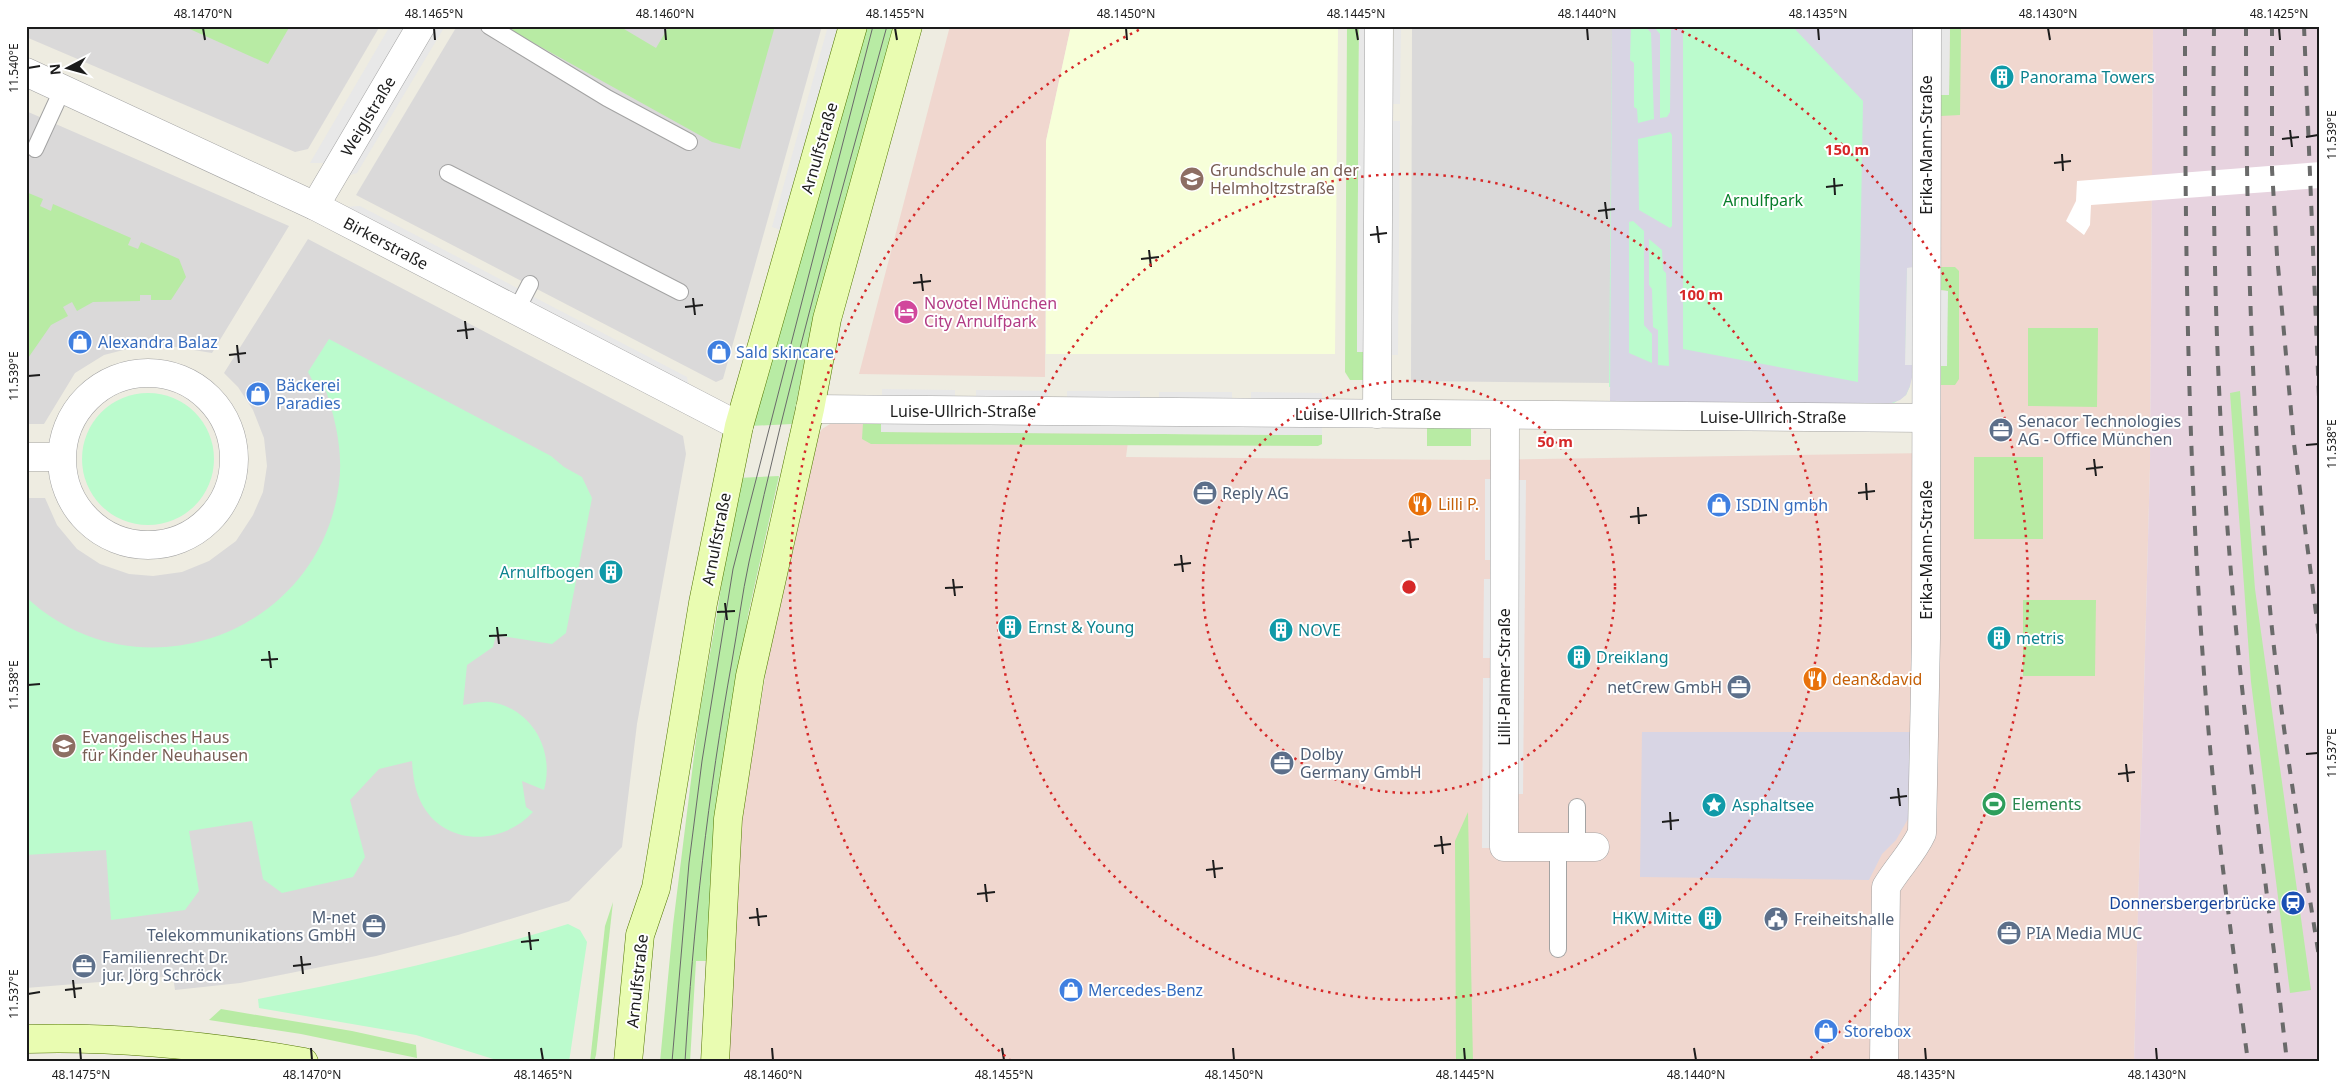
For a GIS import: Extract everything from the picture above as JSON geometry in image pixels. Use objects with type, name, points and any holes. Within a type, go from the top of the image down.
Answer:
[{"type":"main road","name":"Arnulfstraße","points":[[628,1062],[640,934],[656,888],[696,646],[739,426],[853,26]]},
{"type":"main road","points":[[714,1062],[728,819],[750,676],[810,410],[827,319],[908,26]]},
{"type":"main road","points":[[26,1039],[107,1040],[181,1044],[304,1062]]},
{"type":"street","name":"Weiglstraße","points":[[315,206],[421,26]]},
{"type":"street","points":[[1377,414],[1379,26]]},
{"type":"street","name":"Erika-Mann-Straße","points":[[1884,1062],[1886,887],[1896,870],[1916,848],[1922,833],[1926,638],[1927,26]]},
{"type":"street","name":"Birkerstraße","points":[[26,72],[315,206],[739,426]]},
{"type":"street","points":[[140,372],[176,377],[198,388],[217,407],[229,429],[234,457],[231,482],[221,504],[206,522],[188,536],[155,545],[134,544],[116,539],[99,530],[83,516],[66,486],[60,457],[71,419],[81,403],[94,391],[109,382],[140,372]]},
{"type":"street","name":"Luise-Ullrich-Straße","points":[[810,410],[1926,418]]},
{"type":"street","name":"Lilli-Palmer-Straße","points":[[1505,415],[1504,847],[1577,847]]},
{"type":"street","points":[[26,457],[60,457]]},
{"type":"lane","points":[[489,26],[607,98],[689,142]]},
{"type":"lane","points":[[35,149],[64,88]]},
{"type":"lane","points":[[448,173],[680,292]]},
{"type":"lane","points":[[516,311],[530,284]]},
{"type":"lane","points":[[1558,949],[1577,847],[1577,807]]},
{"type":"shaded area","points":[[26,26],[380,26],[308,149],[295,152],[26,37]]},
{"type":"shaded area","points":[[390,26],[411,26],[330,163],[310,163]]},
{"type":"shaded area","points":[[434,26],[445,26],[357,173],[344,177]]},
{"type":"shaded area","points":[[457,26],[822,26],[723,379],[716,382],[356,195]]},
{"type":"shaded area","points":[[828,26],[840,26],[781,230],[772,227]]},
{"type":"shaded area","points":[[950,26],[1071,26],[1046,141],[1045,377],[859,374]]},
{"type":"shaded area","name":"Grundschule an der Helmholtzstraße","points":[[1071,26],[1338,26],[1335,354],[1046,354],[1046,141]]},
{"type":"shaded area","points":[[1359,26],[1367,26],[1365,352],[1357,352]]},
{"type":"shaded area","points":[[1394,26],[1401,26],[1400,104],[1393,104]]},
{"type":"shaded area","points":[[1412,26],[1613,26],[1610,383],[1411,381]]},
{"type":"shaded area","points":[[1612,26],[1631,26],[1630,60],[1634,63],[1634,107],[1637,109],[1638,123],[1654,119],[1651,33],[1645,26],[1653,26],[1660,34],[1660,118],[1667,117],[1670,112],[1671,26],[1683,26],[1683,349],[1858,382],[1863,101],[1792,26],[1915,26],[1914,267],[1907,268],[1905,365],[1915,365],[1906,395],[1900,400],[1886,405],[1610,403]],"holes":[[[1670,132],[1672,135],[1672,226],[1670,228],[1639,210],[1638,139]],[[1633,221],[1644,231],[1644,325],[1652,334],[1652,363],[1629,353],[1629,222]],[[1649,239],[1662,250],[1663,270],[1666,273],[1669,366],[1658,365],[1658,330],[1653,327],[1652,289],[1649,285]]]},
{"type":"shaded area","points":[[1933,26],[2153,26],[2150,465],[2134,1062],[728,1062],[740,832],[746,790],[770,648],[817,437],[822,429],[830,424],[862,423],[1129,434],[1126,457],[1474,460],[1928,453]]},
{"type":"shaded area","points":[[1941,26],[1950,26],[1949,95],[1940,95]]},
{"type":"shaded area","points":[[2153,26],[2320,26],[2320,1062],[2134,1062],[2150,465]]},
{"type":"shaded area","points":[[26,111],[289,226],[212,353],[169,346],[135,347],[104,355],[75,373],[44,424],[26,424]]},
{"type":"shaded area","points":[[1393,121],[1400,121],[1398,355],[1390,355]]},
{"type":"shaded area","points":[[360,206],[519,289],[514,296],[344,207]]},
{"type":"shaded area","points":[[308,239],[683,436],[686,454],[637,724],[622,847],[569,901],[458,935],[376,956],[240,983],[175,990],[173,976],[26,988],[26,498],[45,498],[57,525],[77,549],[100,564],[129,574],[153,576],[182,572],[209,561],[236,541],[253,515],[263,492],[267,466],[264,438],[253,410],[238,387],[224,373]]},
{"type":"shaded area","points":[[1914,267],[1915,365],[1905,365],[1907,268]]},
{"type":"shaded area","points":[[1939,290],[1948,291],[1947,366],[1938,366]]},
{"type":"shaded area","points":[[532,296],[687,377],[689,388],[528,303]]},
{"type":"shaded area","points":[[882,389],[955,390],[955,398],[882,397]]},
{"type":"shaded area","points":[[976,390],[1048,391],[1048,398],[976,398]]},
{"type":"shaded area","points":[[1067,391],[1140,391],[1140,399],[1067,399]]},
{"type":"shaded area","points":[[1159,392],[1232,392],[1232,399],[1159,399]]},
{"type":"shaded area","points":[[1251,392],[1322,393],[1322,400],[1251,400]]},
{"type":"shaded area","points":[[881,423],[1322,426],[1322,435],[881,432]]},
{"type":"shaded area","points":[[1485,479],[1492,479],[1492,560],[1485,560]]},
{"type":"shaded area","points":[[1518,480],[1526,480],[1523,794],[1516,794]]},
{"type":"shaded area","points":[[1484,579],[1492,579],[1491,658],[1483,658]]},
{"type":"shaded area","points":[[1483,678],[1491,678],[1490,848],[1482,848]]},
{"type":"shaded area","points":[[1642,732],[1910,732],[1908,819],[1896,840],[1882,854],[1869,880],[1640,877]]},
{"type":"green space","points":[[183,26],[290,26],[268,64]]},
{"type":"green space","points":[[503,26],[619,26],[656,48],[669,26],[775,26],[740,149],[712,142]]},
{"type":"green space","points":[[865,26],[898,26],[809,338],[792,424],[750,426]]},
{"type":"green space","points":[[1347,26],[1359,26],[1357,352],[1365,352],[1364,380],[1350,380],[1345,372]]},
{"type":"green space","name":"Arnulfpark","points":[[1612,26],[1915,26],[1905,365],[1910,386],[1906,395],[1894,403],[1609,387]]},
{"type":"green space","points":[[1950,26],[1961,26],[1960,115],[1941,116],[1940,95],[1949,95]]},
{"type":"green space","points":[[26,192],[43,199],[40,206],[51,211],[53,204],[131,238],[128,245],[138,249],[141,242],[179,259],[186,277],[171,300],[151,300],[151,295],[140,295],[140,301],[93,302],[77,311],[72,302],[63,307],[68,316],[51,325],[26,361]]},
{"type":"green space","points":[[1939,267],[1955,267],[1959,271],[1959,379],[1955,385],[1939,385],[1938,366],[1947,366],[1947,291],[1939,290]]},
{"type":"green space","points":[[2028,328],[2098,328],[2097,407],[2028,406]]},
{"type":"green space","points":[[329,339],[551,456],[564,467],[582,477],[592,498],[566,633],[552,644],[496,635],[493,647],[467,665],[463,705],[490,702],[505,706],[518,713],[528,722],[537,733],[543,746],[547,775],[544,790],[522,781],[526,807],[533,812],[521,823],[507,831],[476,837],[460,835],[446,829],[433,819],[423,806],[416,790],[412,761],[379,769],[350,800],[365,857],[353,877],[282,893],[263,879],[252,821],[189,831],[199,891],[185,910],[111,920],[106,850],[26,855],[26,597],[71,628],[119,644],[169,647],[217,636],[261,614],[298,580],[325,536],[339,484],[339,448],[333,414],[326,391],[319,393],[308,372]]},
{"type":"green space","points":[[2240,391],[2255,589],[2311,990],[2290,993],[2251,682],[2230,393]]},
{"type":"green space","points":[[148,393],[161,394],[173,398],[195,412],[209,434],[213,446],[213,472],[209,484],[195,506],[173,520],[161,524],[148,525],[135,524],[123,520],[101,506],[87,484],[83,472],[82,459],[83,446],[87,434],[101,412],[123,398],[135,394]]},
{"type":"green space","points":[[863,423],[881,423],[882,432],[1322,435],[1322,444],[1318,446],[871,444],[862,439]]},
{"type":"green space","points":[[1427,427],[1471,428],[1471,446],[1427,446]]},
{"type":"green space","points":[[1974,457],[2043,457],[2043,539],[1974,539]]},
{"type":"green space","points":[[779,476],[748,615],[716,821],[710,884],[710,961],[696,961],[690,1062],[660,1062],[673,925],[699,716],[718,608],[737,478]]},
{"type":"green space","points":[[2023,600],[2096,600],[2095,676],[2023,676]]},
{"type":"green space","points":[[1468,812],[1473,1062],[1456,1062],[1455,841]]},
{"type":"green space","points":[[613,902],[596,1055],[594,1062],[590,1062],[605,926]]},
{"type":"green space","points":[[568,924],[580,930],[587,942],[569,1062],[503,1062],[416,1035],[259,1008],[258,999],[414,966],[530,936]]},
{"type":"green space","points":[[221,1009],[352,1031],[416,1045],[417,1058],[301,1034],[209,1020]]},
{"type":"pier","points":[[2320,162],[2320,188],[2091,205],[2090,225],[2084,235],[2066,221],[2076,201],[2077,181]]},
{"type":"tram line","points":[[672,1062],[689,863],[702,761],[733,569],[873,26]]},
{"type":"tram line","points":[[685,1062],[692,961],[702,861],[723,711],[747,574],[797,360],[887,26]]},
{"type":"railway","points":[[2185,26],[2191,447],[2200,615],[2214,790],[2248,1062]]},
{"type":"railway","points":[[2214,26],[2216,287],[2224,483],[2241,677],[2287,1062]]},
{"type":"railway","points":[[2246,26],[2251,312],[2263,527],[2279,689],[2320,963]]},
{"type":"railway","points":[[2272,26],[2272,169],[2277,255],[2294,444],[2320,644]]},
{"type":"railway","points":[[2304,26],[2320,422]]},
{"type":"place","name":"Panorama Towers","points":[[2002,77]]},
{"type":"place","name":"Grundschule an der Helmholtzstraße","points":[[1192,179]]},
{"type":"place","name":"Novotel München City Arnulfpark","points":[[906,312]]},
{"type":"place","name":"Alexandra Balaz","points":[[80,342]]},
{"type":"place","name":"Sald skincare","points":[[719,352]]},
{"type":"place","name":"Bäckerei Paradies","points":[[258,394]]},
{"type":"place","name":"Senacor Technologies AG - Office München","points":[[2001,430]]},
{"type":"place","name":"Reply AG","points":[[1205,493]]},
{"type":"place","name":"Lilli P.","points":[[1420,504]]},
{"type":"place","name":"ISDIN gmbh","points":[[1719,505]]},
{"type":"place","name":"Arnulfbogen","points":[[611,572]]},
{"type":"place","name":"Ernst & Young","points":[[1010,627]]},
{"type":"place","name":"NOVE","points":[[1281,630]]},
{"type":"place","name":"metris","points":[[1999,638]]},
{"type":"place","name":"Dreiklang","points":[[1579,657]]},
{"type":"place","name":"dean&david","points":[[1815,679]]},
{"type":"place","name":"netCrew GmbH","points":[[1739,687]]},
{"type":"place","name":"Evangelisches Haus für Kinder Neuhausen","points":[[64,746]]},
{"type":"place","name":"Dolby Germany GmbH","points":[[1282,763]]},
{"type":"place","name":"Elements","points":[[1994,804]]},
{"type":"place","name":"Asphaltsee","points":[[1714,805]]},
{"type":"place","name":"Donnersbergerbrücke","points":[[2293,903]]},
{"type":"place","name":"HKW Mitte","points":[[1710,918]]},
{"type":"place","name":"Freiheitshalle","points":[[1776,919]]},
{"type":"place","name":"M-net Telekommunikations GmbH","points":[[374,926]]},
{"type":"place","name":"PIA Media MUC","points":[[2009,933]]},
{"type":"place","name":"Familienrecht Dr. jur. Jörg Schröck","points":[[84,966]]},
{"type":"place","name":"Mercedes-Benz","points":[[1071,990]]},
{"type":"place","name":"Storebox","points":[[1826,1031]]}]
